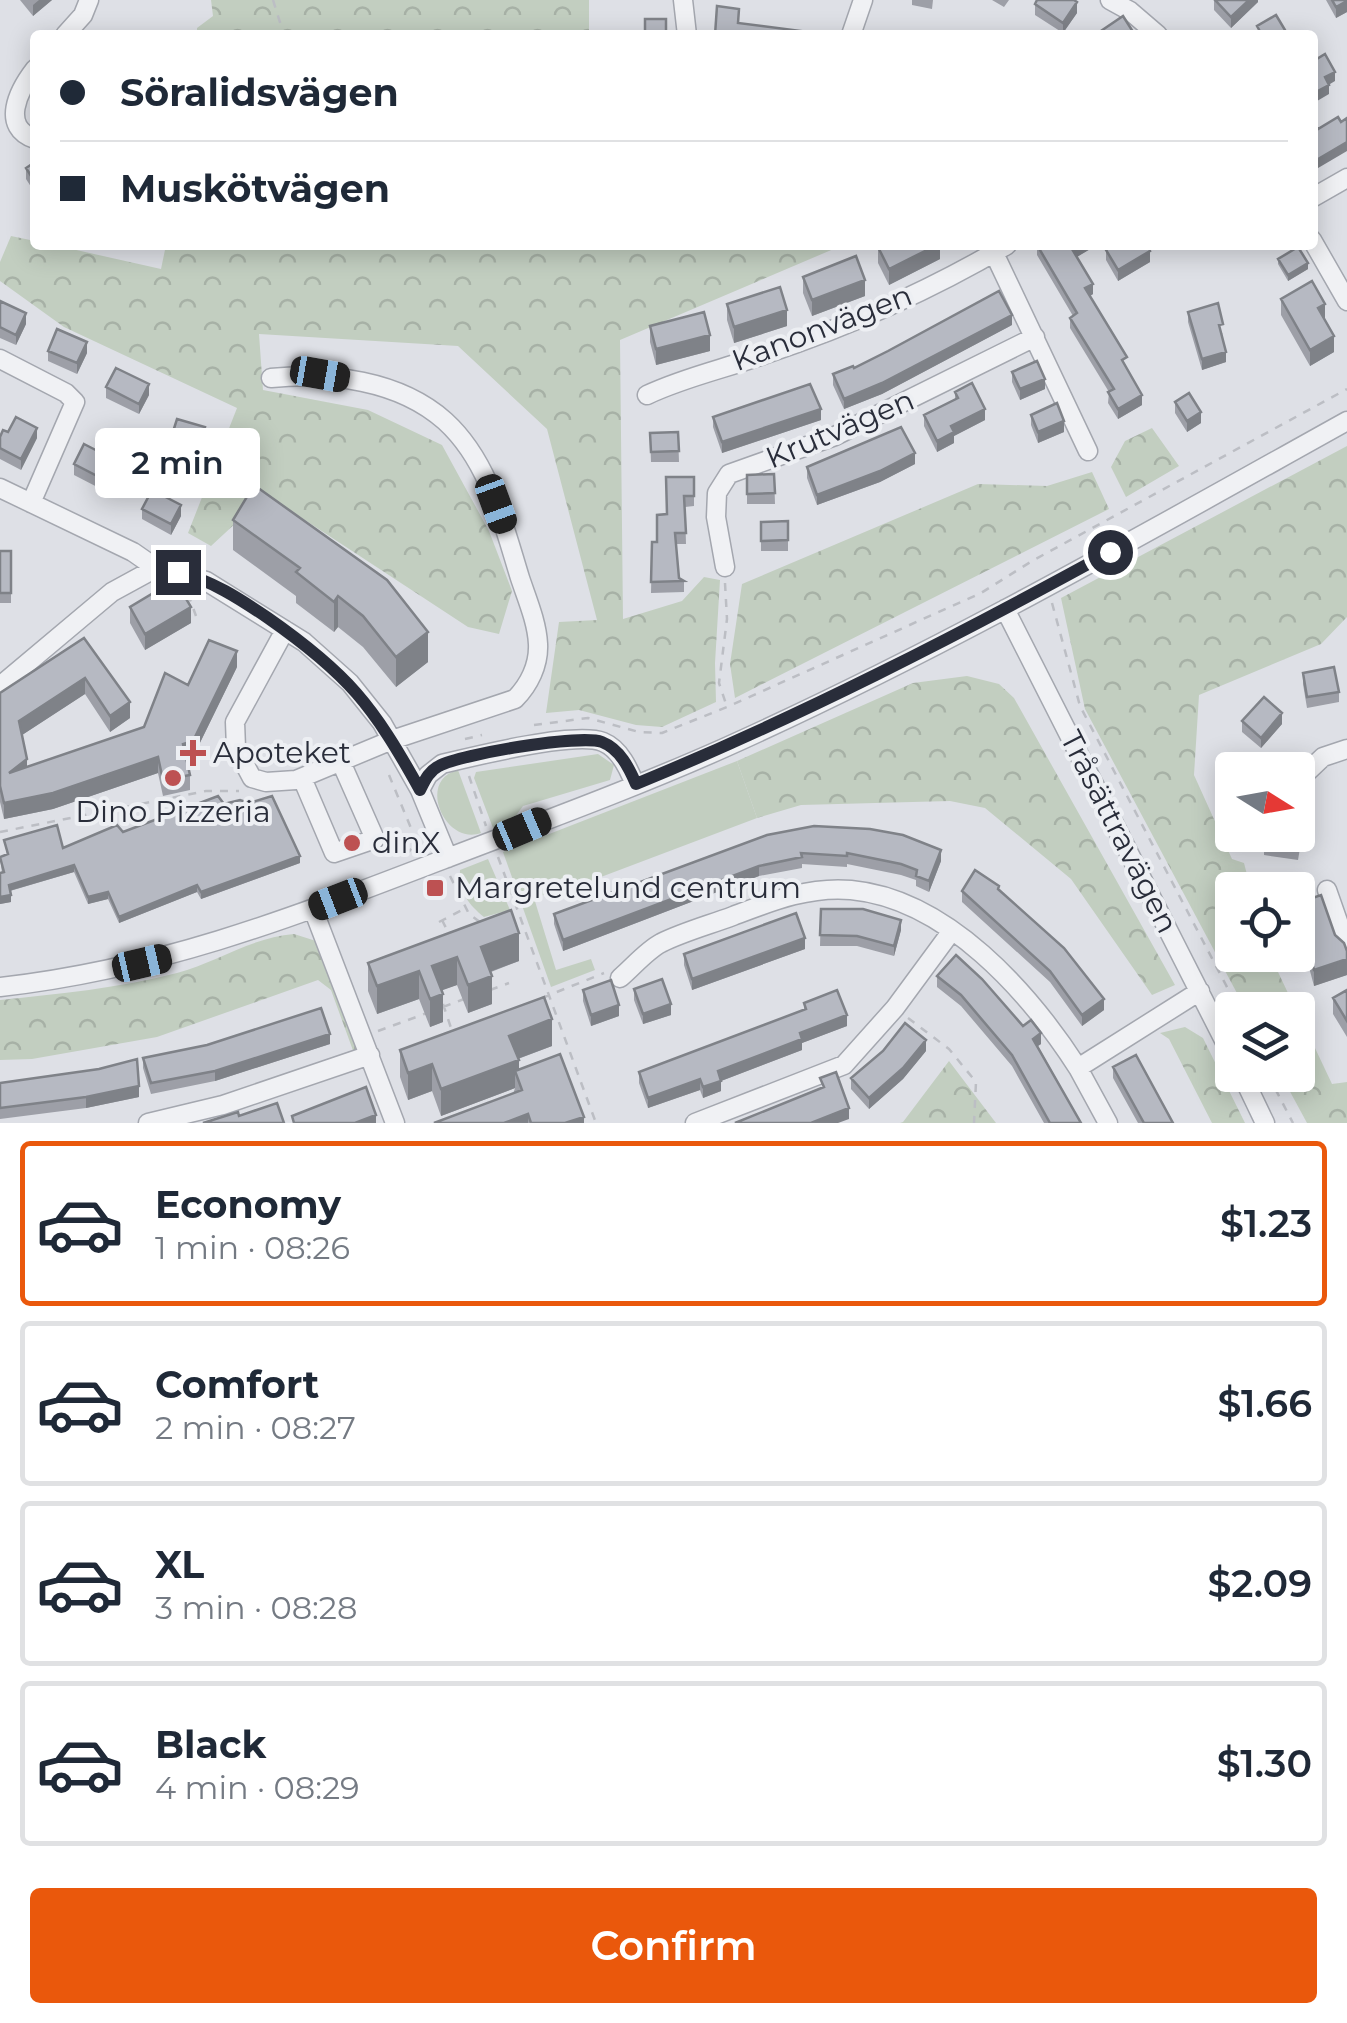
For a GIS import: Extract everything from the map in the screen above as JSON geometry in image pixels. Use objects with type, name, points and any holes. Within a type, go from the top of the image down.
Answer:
[{"type":"street","points":[[69,30],[89,0]]},
{"type":"street","points":[[683,0],[686,30]]},
{"type":"street","points":[[853,30],[863,0]]},
{"type":"street","points":[[1110,0],[1132,6],[1154,30]]},
{"type":"street","points":[[30,75],[18,93],[13,113],[19,132],[30,136]]},
{"type":"street","points":[[1318,195],[1347,178]]},
{"type":"street","name":"Kanonvägen","points":[[648,395],[676,381],[762,356],[838,327],[999,250]]},
{"type":"street","name":"Kanonvägen","points":[[1001,250],[1088,451]]},
{"type":"street","points":[[1318,250],[1347,301]]},
{"type":"street","name":"Krutvägen","points":[[724,566],[716,517],[717,494],[728,474],[835,436],[899,408],[1036,337]]},
{"type":"street","points":[[0,359],[66,392],[75,402],[31,503]]},
{"type":"street","points":[[271,378],[320,374],[360,382],[428,409],[444,420],[472,452],[504,527],[536,626],[538,644],[526,688],[514,699],[392,740],[302,778],[266,782],[252,778],[245,769],[236,748],[235,722],[285,630]]},
{"type":"street","points":[[0,987],[75,977],[164,958],[449,867],[848,689],[1347,421]]},
{"type":"street","points":[[0,488],[132,552],[156,568],[206,581],[304,642],[350,683],[392,740],[420,790],[449,867]]},
{"type":"street","points":[[0,686],[112,592],[156,568]]},
{"type":"street","name":"Tråsättravägen","points":[[1005,608],[1215,1021]]},
{"type":"street","points":[[420,790],[434,769],[463,759],[577,740],[592,740],[614,749],[636,784]]},
{"type":"street","points":[[1315,765],[1347,748]]},
{"type":"street","points":[[302,778],[334,853],[375,839],[342,762]]},
{"type":"street","points":[[620,978],[659,944],[773,901],[815,891],[850,890],[888,898],[923,912],[982,954],[1015,985],[1078,1068],[1108,1123]]},
{"type":"street","points":[[1327,890],[1347,947]]},
{"type":"street","points":[[313,909],[395,1123]]},
{"type":"street","points":[[695,1123],[844,1065],[895,1008],[951,932]]},
{"type":"street","points":[[1078,1068],[1200,991]]},
{"type":"street","points":[[148,1123],[223,1105],[366,1046]]},
{"type":"street","points":[[1250,1092],[1265,1123]]},
{"type":"path","points":[[273,0],[282,30]]},
{"type":"path","points":[[529,726],[588,718],[639,732],[662,733],[727,707],[981,593],[1347,388]]},
{"type":"path","points":[[1032,561],[1057,614],[1085,717],[1230,992]]},
{"type":"path","points":[[724,566],[727,619],[720,683],[727,707]]},
{"type":"path","points":[[487,829],[458,742],[491,734]]},
{"type":"path","points":[[400,859],[414,844],[413,832],[388,780],[389,770],[404,760]]},
{"type":"path","points":[[0,832],[206,791],[245,791],[266,782]]},
{"type":"path","points":[[496,852],[596,1123]]},
{"type":"path","points":[[449,867],[466,908],[478,921],[489,923]]},
{"type":"path","points":[[453,944],[440,921],[466,908]]},
{"type":"path","points":[[508,923],[521,920]]},
{"type":"path","points":[[533,1002],[608,971],[620,978]]},
{"type":"path","points":[[444,1007],[509,983]]},
{"type":"path","points":[[437,989],[453,1032]]},
{"type":"path","points":[[895,1008],[950,1048],[976,1082],[974,1123]]},
{"type":"path","points":[[366,1046],[428,1013]]},
{"type":"path","points":[[1277,1092],[1293,1123]]},
{"type":"green space","points":[[211,0],[589,0],[589,30],[197,30],[213,16]]},
{"type":"green space","points":[[11,236],[30,240],[30,250],[76,250],[161,269],[165,250],[831,250],[620,340],[623,619],[682,601],[704,577],[720,580],[716,702],[662,727],[636,725],[579,710],[546,713],[559,622],[597,620],[547,429],[458,346],[259,334],[263,390],[368,410],[442,445],[489,531],[512,591],[499,634],[468,627],[282,505],[251,509],[211,546],[188,533],[237,408],[64,327],[0,281],[0,262]]},
{"type":"green space","points":[[1152,428],[1179,466],[1126,497],[1111,467],[1125,441]]},
{"type":"green space","points":[[1347,446],[1347,617],[1321,644],[1199,695],[1194,775],[1215,821],[1215,852],[1229,852],[1232,859],[1244,863],[1246,872],[1215,872],[1215,952],[1085,709],[1061,598]]},
{"type":"green space","points":[[1092,472],[1109,509],[735,698],[730,664],[742,584],[978,484],[1047,486]]},
{"type":"green space","points":[[967,676],[999,684],[1014,698],[1175,985],[1152,995],[1071,879],[985,808],[950,801],[801,805],[757,818],[737,761],[913,683]]},
{"type":"green space","points":[[598,754],[614,765],[610,780],[523,806],[515,817],[493,828],[474,778],[476,772]]},
{"type":"green space","points":[[737,761],[757,818],[534,898],[556,970],[591,959],[595,970],[551,987],[503,852]]},
{"type":"green space","points":[[458,770],[481,833],[456,830],[440,810],[439,786],[445,776]]},
{"type":"green space","points":[[488,859],[510,910],[484,917],[466,897],[460,870]]},
{"type":"green space","points":[[294,934],[316,941],[359,1055],[355,1056],[331,990],[318,980],[157,1037],[32,1059],[0,1060],[0,1000],[155,978],[264,940]]},
{"type":"green space","points":[[1226,972],[1278,972],[1287,992],[1236,992]]},
{"type":"green space","points":[[1185,1027],[1203,1038],[1215,1062],[1215,1092],[1230,1092],[1245,1123],[1212,1123],[1169,1039],[1160,1033]]},
{"type":"green space","points":[[1315,1048],[1332,1084],[1347,1082],[1347,1123],[1307,1123],[1290,1092],[1315,1092]]},
{"type":"green space","points":[[949,1061],[996,1123],[900,1123],[903,1122]]},
{"type":"building","points":[[1037,0],[1077,2],[1063,23],[1035,4]]},
{"type":"building","points":[[1215,0],[1249,0],[1231,17]]},
{"type":"building","points":[[717,6],[739,9],[738,23],[793,30],[715,30]]},
{"type":"building","points":[[1276,15],[1285,30],[1259,30],[1257,26]]},
{"type":"building","points":[[1123,16],[1132,30],[1102,30]]},
{"type":"building","points":[[645,19],[666,19],[666,30],[645,30]]},
{"type":"building","points":[[1325,54],[1335,72],[1325,77],[1329,85],[1318,91],[1318,58]]},
{"type":"building","points":[[1338,117],[1341,122],[1347,118],[1347,142],[1318,159],[1318,129]]},
{"type":"building","points":[[880,250],[927,250],[889,269]]},
{"type":"building","points":[[1040,250],[1073,250],[1093,284],[1085,288],[1127,357],[1122,360],[1142,395],[1118,409],[1108,392],[1114,389],[1070,318],[1077,313]]},
{"type":"building","points":[[1106,250],[1150,250],[1150,251],[1118,270]]},
{"type":"building","points":[[1300,250],[1308,263],[1288,275],[1278,259]]},
{"type":"building","points":[[856,256],[865,280],[812,300],[803,277]]},
{"type":"building","points":[[1312,281],[1325,304],[1318,308],[1334,336],[1310,350],[1281,299]]},
{"type":"building","points":[[780,287],[787,310],[734,327],[727,304]]},
{"type":"building","points":[[999,291],[1012,315],[844,399],[833,374],[888,351]]},
{"type":"building","points":[[0,301],[26,313],[16,335],[0,327]]},
{"type":"building","points":[[1218,303],[1226,352],[1202,359],[1188,312]]},
{"type":"building","points":[[704,312],[710,335],[656,349],[650,326]]},
{"type":"building","points":[[57,329],[87,342],[77,363],[48,351]]},
{"type":"building","points":[[1037,361],[1045,379],[1020,389],[1012,372]]},
{"type":"building","points":[[116,368],[149,384],[139,404],[106,387]]},
{"type":"building","points":[[972,383],[985,409],[951,426],[954,432],[937,441],[924,415],[958,398],[955,392]]},
{"type":"building","points":[[810,384],[821,409],[722,442],[713,417]]},
{"type":"building","points":[[1189,393],[1201,412],[1187,421],[1175,402]]},
{"type":"building","points":[[1057,403],[1064,421],[1038,432],[1031,415]]},
{"type":"building","points":[[16,417],[37,428],[21,459],[0,448],[3,430],[8,432]]},
{"type":"building","points":[[177,419],[205,427],[199,447],[171,438]]},
{"type":"building","points":[[901,427],[915,453],[817,495],[807,467]]},
{"type":"building","points":[[678,432],[679,451],[651,452],[650,433]]},
{"type":"building","points":[[84,444],[115,460],[105,480],[74,464]]},
{"type":"building","points":[[774,474],[775,493],[747,494],[747,475]]},
{"type":"building","points":[[666,477],[694,477],[694,496],[684,496],[686,533],[675,533],[679,578],[684,581],[651,582],[657,515],[667,514]]},
{"type":"building","points":[[254,485],[387,580],[428,632],[396,657],[363,616],[338,596],[334,602],[296,572],[300,568],[233,520]]},
{"type":"building","points":[[152,490],[181,505],[171,524],[142,509]]},
{"type":"building","points":[[788,521],[788,540],[761,541],[761,522]]},
{"type":"building","points":[[0,551],[11,551],[11,593],[0,593]]},
{"type":"building","points":[[175,580],[191,607],[145,634],[130,607]]},
{"type":"building","points":[[84,638],[130,702],[110,716],[85,678],[19,721],[27,759],[9,773],[144,727],[165,673],[188,685],[209,640],[237,651],[193,741],[183,744],[190,775],[163,780],[158,757],[53,793],[4,803],[0,786],[0,693]]},
{"type":"building","points":[[1334,667],[1339,692],[1307,697],[1303,673]]},
{"type":"building","points":[[1264,697],[1282,713],[1261,738],[1242,721]]},
{"type":"building","points":[[218,796],[224,804],[240,800],[249,803],[272,796],[300,856],[201,892],[197,885],[119,917],[108,892],[88,897],[74,865],[9,885],[11,895],[0,897],[0,873],[4,872],[0,857],[8,854],[4,840],[57,825],[63,848],[117,825],[123,832]]},
{"type":"building","points":[[814,826],[903,835],[941,850],[929,881],[916,876],[917,870],[901,864],[847,853],[801,853],[802,857],[759,866],[563,940],[554,914],[767,835]]},
{"type":"building","points":[[975,870],[999,886],[1064,948],[1104,999],[1082,1015],[1050,971],[962,891]]},
{"type":"building","points":[[1321,895],[1335,935],[1344,943],[1347,959],[1315,970],[1315,897]]},
{"type":"building","points":[[821,909],[863,909],[901,920],[894,946],[857,936],[820,935]]},
{"type":"building","points":[[511,910],[519,933],[481,947],[492,976],[468,985],[457,957],[432,966],[443,994],[430,999],[419,971],[377,986],[368,963]]},
{"type":"building","points":[[796,913],[805,938],[692,979],[684,954]]},
{"type":"building","points":[[956,955],[1023,1026],[1031,1020],[1041,1033],[1033,1039],[1081,1123],[1050,1123],[1012,1055],[961,995],[937,976]]},
{"type":"building","points":[[662,979],[671,1004],[643,1014],[634,989]]},
{"type":"building","points":[[611,980],[619,1005],[591,1015],[583,990]]},
{"type":"building","points":[[837,990],[847,1015],[800,1033],[802,1039],[718,1071],[721,1081],[703,1087],[700,1079],[648,1098],[639,1072],[806,1009],[804,1003]]},
{"type":"building","points":[[1347,990],[1347,1021],[1333,998]]},
{"type":"building","points":[[544,997],[552,1019],[509,1036],[519,1060],[441,1089],[432,1064],[408,1073],[400,1050]]},
{"type":"building","points":[[321,1008],[330,1034],[215,1071],[151,1083],[143,1058],[207,1045]]},
{"type":"building","points":[[905,1023],[926,1040],[903,1068],[869,1098],[851,1078],[883,1051]]},
{"type":"building","points":[[560,1054],[584,1117],[565,1123],[531,1123],[528,1114],[504,1123],[434,1123],[522,1090],[515,1071]]},
{"type":"building","points":[[1136,1055],[1173,1123],[1144,1123],[1113,1067]]},
{"type":"building","points":[[137,1059],[139,1086],[0,1108],[0,1083],[99,1069]]},
{"type":"building","points":[[836,1072],[849,1108],[811,1123],[735,1123],[824,1087],[820,1078]]},
{"type":"building","points":[[366,1087],[376,1115],[355,1123],[294,1123],[292,1116]]},
{"type":"building","points":[[277,1103],[284,1123],[203,1123],[238,1112],[239,1116]]},
{"type":"place","name":"Apoteket","points":[[193,753]]},
{"type":"place","name":"Dino Pizzeria","points":[[173,778]]},
{"type":"place","name":"dinX","points":[[352,843]]},
{"type":"place","name":"Margretelund centrum","points":[[435,888]]},
{"type":"route","points":[[178,572],[206,581],[251,606],[335,669],[382,723],[420,790],[428,775],[442,764],[577,740],[608,744],[622,758],[636,784],[848,689],[1110,552]]}]
